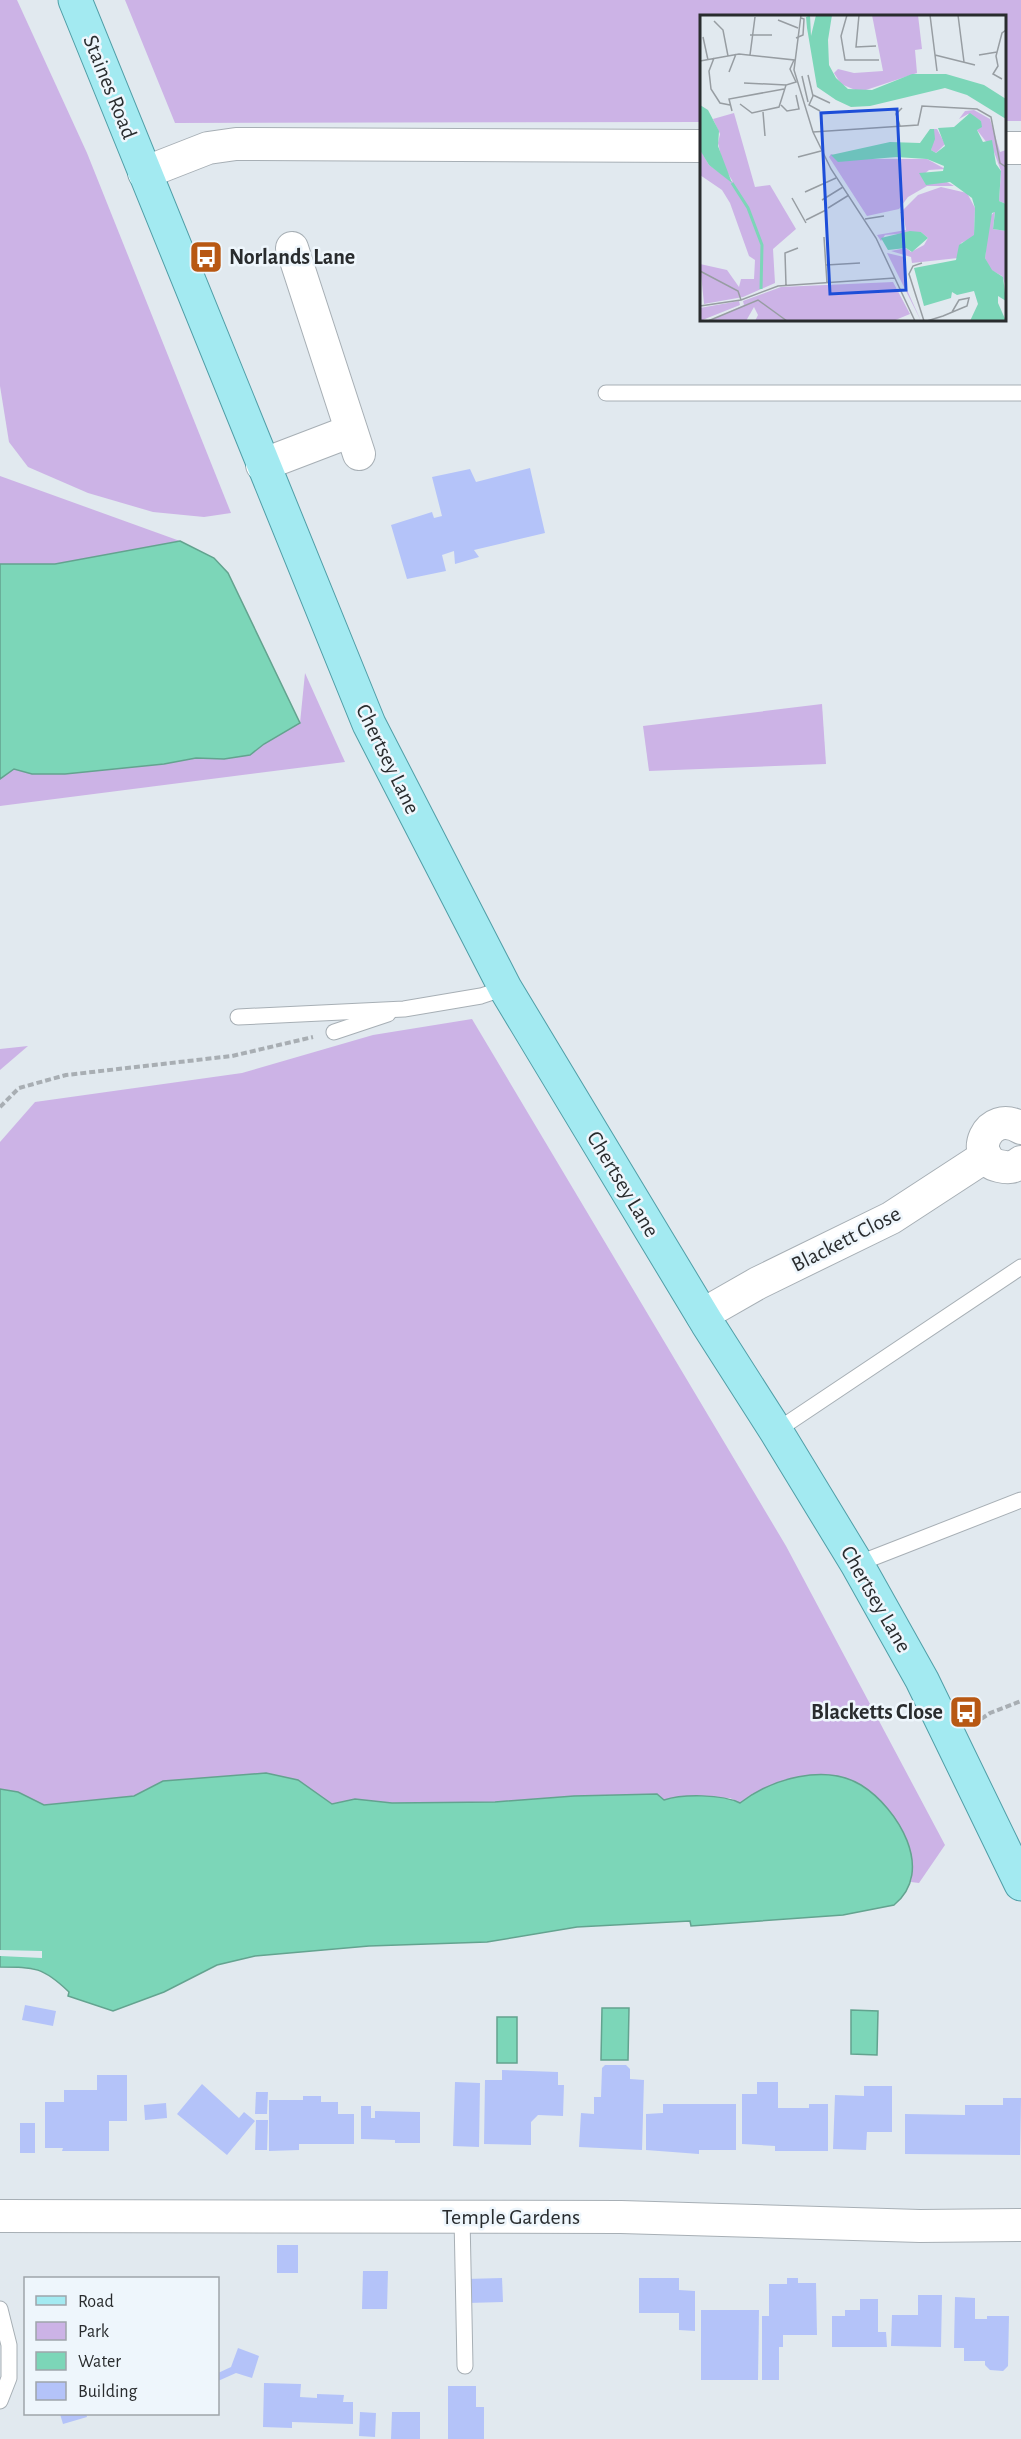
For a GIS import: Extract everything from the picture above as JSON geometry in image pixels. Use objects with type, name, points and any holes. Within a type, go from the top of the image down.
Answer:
[{"type":"main road","name":"Staines Road","points":[[75,0],[144,173]]},
{"type":"main road","name":"Chertsey Lane","points":[[144,173],[369,724],[505,988],[702,1315],[857,1564],[921,1680],[1021,1884]]},
{"type":"street","points":[[144,173],[208,147],[236,144],[700,146]]},
{"type":"street","points":[[262,465],[355,443],[292,248]]},
{"type":"street","points":[[1021,1128],[1012,1123],[996,1125],[984,1136],[983,1144],[986,1156],[994,1165],[1008,1168],[1021,1162]]},
{"type":"street","name":"Blackett Close","points":[[702,1315],[758,1283],[891,1218],[986,1156]]},
{"type":"street","name":"Temple Gardens","points":[[0,2216],[621,2217],[920,2226],[1021,2225]]},
{"type":"lane","points":[[606,393],[1021,393]]},
{"type":"lane","points":[[238,1017],[404,1009],[481,996],[505,988]]},
{"type":"lane","points":[[334,1032],[404,1009]]},
{"type":"lane","points":[[776,1431],[1021,1267]]},
{"type":"lane","points":[[857,1564],[1021,1500]]},
{"type":"lane","points":[[462,2217],[465,2366]]},
{"type":"lane","points":[[0,2309],[9,2345],[9,2378],[0,2401]]},
{"type":"path","points":[[0,1107],[19,1088],[66,1075],[231,1056],[334,1032]]},
{"type":"path","points":[[951,1740],[990,1713],[1021,1701]]},
{"type":"green space","points":[[0,0],[17,0],[87,153],[231,513],[204,517],[153,512],[88,493],[28,467],[9,442],[0,386]]},
{"type":"green space","points":[[125,0],[1021,0],[1021,121],[1006,121],[1006,15],[700,15],[700,122],[175,123]]},
{"type":"green space","points":[[0,476],[180,541],[55,564],[0,564]]},
{"type":"green space","points":[[305,673],[345,762],[0,806],[0,779],[14,769],[32,774],[250,755],[300,723]]},
{"type":"green space","points":[[822,704],[826,764],[649,771],[643,726]]},
{"type":"green space","points":[[472,1019],[786,1546],[945,1845],[919,1883],[911,1882],[910,1853],[899,1828],[882,1805],[861,1785],[753,1793],[740,1803],[730,1798],[664,1800],[657,1794],[574,1796],[495,1802],[392,1803],[355,1799],[332,1804],[298,1780],[163,1781],[134,1796],[44,1805],[18,1792],[0,1789],[0,1142],[35,1102],[242,1073],[373,1035]]},
{"type":"green space","points":[[28,1046],[0,1070],[0,1049]]},
{"type":"water","points":[[180,541],[214,558],[228,573],[300,723],[250,755],[224,759],[196,758],[164,764],[65,774],[32,774],[14,769],[0,779],[0,564],[55,564]]},
{"type":"water","points":[[266,1773],[298,1780],[332,1804],[355,1799],[392,1803],[495,1802],[574,1796],[657,1794],[664,1800],[702,1796],[723,1798],[740,1803],[753,1794],[782,1781],[815,1775],[831,1775],[847,1778],[861,1785],[875,1795],[888,1809],[899,1824],[907,1841],[912,1858],[912,1875],[906,1891],[894,1905],[843,1915],[691,1926],[690,1921],[577,1927],[487,1942],[369,1946],[255,1956],[217,1965],[164,1992],[113,2011],[68,1996],[69,1992],[60,1984],[38,1970],[0,1967],[0,1789],[18,1792],[44,1805],[134,1796],[163,1781]]},
{"type":"water","points":[[602,2008],[629,2008],[628,2060],[601,2060]]},
{"type":"water","points":[[851,2010],[878,2011],[877,2055],[851,2054]]},
{"type":"water","points":[[497,2017],[517,2017],[517,2063],[497,2063]]},
{"type":"pier","points":[[0,1950],[42,1951],[42,1958],[0,1956]]},
{"type":"building","points":[[530,468],[545,533],[474,550],[479,557],[455,564],[454,551],[442,555],[446,571],[407,579],[391,525],[432,512],[434,518],[442,516],[432,477],[470,469],[476,482]]},
{"type":"building","points":[[25,2005],[56,2011],[53,2026],[22,2020]]},
{"type":"building","points":[[605,2065],[626,2065],[630,2069],[630,2079],[644,2080],[642,2150],[579,2147],[581,2113],[594,2114],[594,2097],[601,2097],[602,2068]]},
{"type":"building","points":[[502,2070],[558,2072],[558,2085],[564,2085],[563,2116],[538,2115],[531,2122],[531,2145],[484,2144],[485,2080],[502,2080]]},
{"type":"building","points":[[97,2075],[127,2075],[127,2121],[109,2121],[109,2151],[62,2151],[63,2148],[45,2148],[45,2102],[64,2102],[64,2090],[97,2090]]},
{"type":"building","points":[[455,2082],[480,2083],[479,2147],[453,2146]]},
{"type":"building","points":[[757,2082],[778,2082],[778,2108],[809,2108],[809,2104],[828,2104],[828,2151],[775,2151],[775,2146],[742,2144],[742,2094],[757,2094]]},
{"type":"building","points":[[202,2084],[239,2118],[244,2112],[255,2121],[227,2155],[177,2114]]},
{"type":"building","points":[[864,2086],[892,2086],[892,2132],[867,2132],[866,2150],[833,2149],[835,2095],[864,2096]]},
{"type":"building","points":[[256,2092],[268,2092],[267,2114],[255,2114]]},
{"type":"building","points":[[303,2096],[321,2096],[321,2102],[338,2102],[338,2114],[354,2114],[354,2144],[299,2144],[299,2150],[269,2151],[269,2100],[303,2100]]},
{"type":"building","points":[[1003,2098],[1021,2098],[1020,2155],[905,2154],[905,2114],[965,2115],[965,2105],[1003,2105]]},
{"type":"building","points":[[166,2103],[167,2118],[145,2120],[144,2105]]},
{"type":"building","points":[[663,2104],[736,2104],[736,2150],[699,2150],[699,2154],[646,2150],[646,2114],[663,2113]]},
{"type":"building","points":[[361,2106],[371,2106],[371,2118],[375,2118],[375,2111],[420,2112],[420,2143],[361,2139]]},
{"type":"building","points":[[256,2120],[268,2120],[267,2150],[255,2150]]},
{"type":"building","points":[[20,2123],[35,2123],[35,2153],[20,2153]]},
{"type":"building","points":[[277,2245],[298,2245],[298,2273],[277,2273]]},
{"type":"building","points":[[363,2271],[388,2271],[387,2309],[362,2309]]},
{"type":"building","points":[[502,2278],[503,2302],[467,2303],[466,2279]]},
{"type":"building","points":[[639,2278],[679,2278],[679,2290],[695,2291],[695,2331],[679,2330],[679,2313],[639,2313]]},
{"type":"building","points":[[787,2278],[798,2278],[798,2283],[816,2283],[817,2335],[783,2335],[783,2347],[779,2347],[779,2380],[762,2380],[762,2316],[769,2316],[769,2284],[787,2284]]},
{"type":"building","points":[[918,2295],[942,2295],[941,2347],[891,2346],[892,2315],[918,2315]]},
{"type":"building","points":[[955,2297],[975,2298],[975,2319],[987,2319],[987,2316],[1009,2316],[1008,2366],[1003,2371],[990,2370],[985,2365],[985,2361],[964,2361],[964,2348],[954,2348]]},
{"type":"building","points":[[860,2299],[878,2299],[878,2332],[886,2332],[887,2347],[832,2347],[832,2316],[845,2316],[845,2310],[860,2310]]},
{"type":"building","points":[[701,2310],[759,2310],[758,2380],[701,2380]]},
{"type":"building","points":[[238,2348],[259,2356],[252,2378],[236,2373],[219,2381],[219,2373],[231,2367]]},
{"type":"building","points":[[264,2383],[301,2384],[300,2397],[317,2398],[317,2394],[344,2395],[343,2402],[353,2402],[353,2424],[292,2422],[292,2428],[263,2427]]},
{"type":"building","points":[[448,2386],[476,2386],[476,2407],[484,2407],[484,2439],[448,2439]]},
{"type":"building","points":[[360,2412],[376,2413],[375,2437],[359,2436]]},
{"type":"building","points":[[392,2412],[420,2412],[420,2439],[391,2439]]},
{"type":"building","points":[[60,2415],[86,2415],[87,2417],[63,2424]]},
{"type":"place","name":"Norlands Lane","points":[[206,257]]},
{"type":"place","name":"Blacketts Close","points":[[966,1712]]}]
